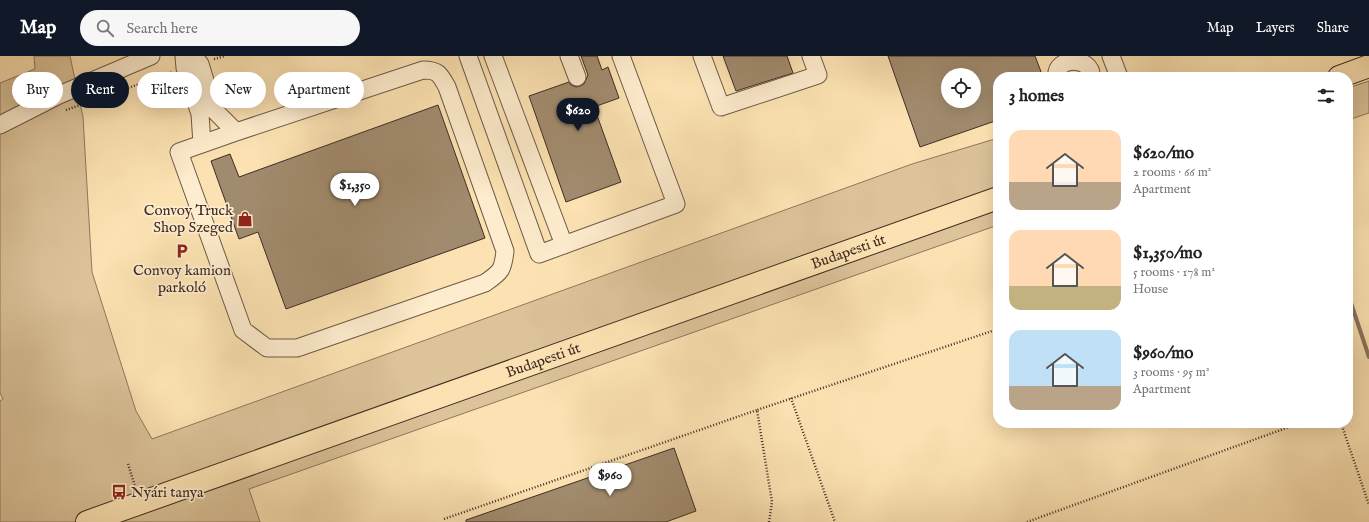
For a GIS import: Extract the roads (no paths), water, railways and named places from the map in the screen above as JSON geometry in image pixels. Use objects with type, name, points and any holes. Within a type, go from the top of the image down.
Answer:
[{"type":"main road","points":[[1353,72],[1369,66]]},
{"type":"main road","name":"Budapesti út","points":[[87,522],[993,200]]},
{"type":"street","points":[[1,121],[60,104],[121,62],[151,56]]},
{"type":"street","points":[[493,56],[564,245]]},
{"type":"street","points":[[569,56],[577,77]]},
{"type":"street","points":[[471,57],[539,254],[676,204],[621,56]]},
{"type":"street","points":[[702,56],[721,107],[818,75],[811,56]]},
{"type":"street","points":[[1056,65],[1065,59],[1076,56],[1082,58],[1090,66],[1091,72]]},
{"type":"street","points":[[1111,56],[1117,72]]},
{"type":"street","points":[[190,61],[207,112],[202,144]]},
{"type":"street","points":[[423,70],[433,70],[441,74],[447,86],[505,251],[504,262],[499,274],[485,282],[297,348],[267,348],[243,330],[179,152],[202,144],[423,70]]},
{"type":"street","points":[[207,112],[236,132]]},
{"type":"waterway","points":[[1353,309],[1369,357]]},
{"type":"place","name":"Convoy Truck Shop Szeged","points":[[245,219]]},
{"type":"place","name":"Convoy kamion parkoló","points":[[182,251]]},
{"type":"place","name":"Nyári tanya","points":[[119,492]]}]
